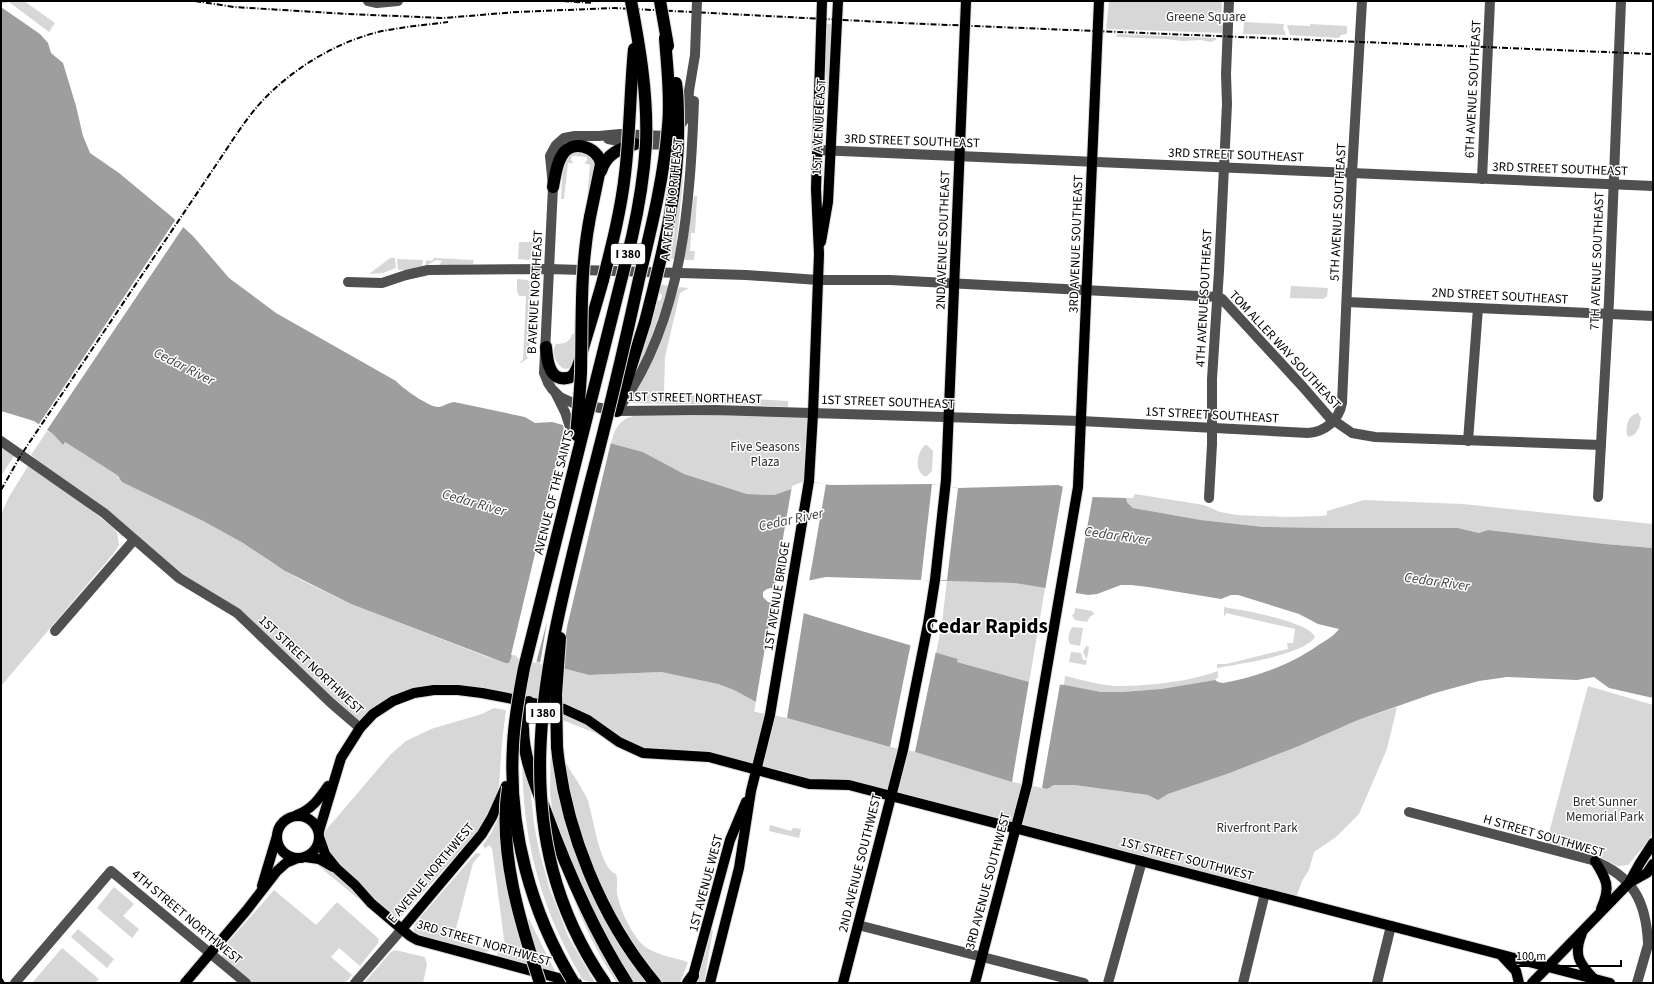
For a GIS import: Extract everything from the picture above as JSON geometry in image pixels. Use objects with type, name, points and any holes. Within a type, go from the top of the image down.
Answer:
[{"type":"highway","name":"AVENUE OF THE SAINTS","points":[[574,983],[547,932],[523,863],[515,813],[512,760],[516,713],[524,668],[632,237],[642,188],[646,122],[642,71],[631,1]]},
{"type":"highway","name":"I 380","points":[[605,983],[577,935],[561,896],[548,848],[541,810],[540,752],[545,691],[552,639],[625,340],[661,177],[668,124],[669,97],[665,38],[660,1]]},
{"type":"highway","points":[[546,347],[553,374],[560,378],[570,378],[576,371],[592,320],[622,196],[630,133],[636,28]]},
{"type":"highway","points":[[617,411],[645,322],[670,219],[678,158],[677,87],[665,38]]},
{"type":"highway","points":[[572,476],[580,391],[582,287],[590,217],[600,172],[604,163],[610,155],[635,144]]},
{"type":"highway","points":[[553,187],[561,157],[568,149],[574,147],[587,147],[597,154],[600,158],[600,172]]},
{"type":"highway","points":[[577,404],[592,320]]},
{"type":"highway","points":[[568,574],[556,676],[557,747],[565,797],[586,864],[603,903],[634,955],[654,983]]},
{"type":"highway","points":[[523,728],[525,750],[536,787],[573,880],[597,931],[627,983]]},
{"type":"highway","points":[[512,760],[506,806],[508,851],[521,922],[540,983]]},
{"type":"main road","name":"1ST AVENUE EAST","points":[[809,481],[819,254],[816,204],[822,1]]},
{"type":"main road","name":"1ST AVENUE EAST","points":[[819,254],[827,213],[838,1]]},
{"type":"main road","name":"2ND AVENUE SOUTHEAST","points":[[925,642],[935,580],[945,483],[966,1]]},
{"type":"main road","name":"3RD AVENUE SOUTHEAST","points":[[1045,678],[1078,489],[1099,1]]},
{"type":"main road","name":"1ST AVENUE BRIDGE","points":[[770,715],[809,481]]},
{"type":"main road","name":"2ND AVENUE SOUTHWEST","points":[[843,983],[891,796],[925,642]]},
{"type":"main road","name":"3RD AVENUE SOUTHWEST","points":[[975,983],[1027,785],[1045,678]]},
{"type":"main road","name":"1ST STREET NORTHWEST","points":[[360,728],[373,714],[393,701],[414,693],[434,690],[458,690],[529,701],[572,712],[588,720],[619,742],[643,753],[709,757],[756,770]]},
{"type":"main road","name":"E AVENUE NORTHWEST","points":[[402,930],[470,849],[487,825],[505,788],[514,763],[529,701]]},
{"type":"main road","name":"1ST AVENUE WEST","points":[[710,983],[739,868],[751,791],[770,715]]},
{"type":"main road","points":[[186,983],[277,871],[286,863],[312,853],[317,847],[334,778],[341,758],[360,728]]},
{"type":"main road","name":"1ST STREET SOUTHWEST","points":[[756,770],[809,784],[850,785],[1610,983]]},
{"type":"main road","points":[[259,895],[280,826],[284,821],[306,812],[314,806],[334,778]]},
{"type":"main road","name":"1ST AVENUE WEST","points":[[690,981],[730,840],[751,791]]},
{"type":"main road","points":[[297,815],[309,818],[314,822],[319,834]]},
{"type":"main road","name":"3RD STREET NORTHWEST","points":[[319,834],[325,854],[337,869],[355,885],[371,903],[416,940],[577,983]]},
{"type":"main road","points":[[277,836],[280,848],[285,853],[291,857],[302,857]]},
{"type":"main road","points":[[1532,983],[1629,883],[1640,862],[1653,844]]},
{"type":"main road","name":"3RD STREET NORTHWEST","points":[[302,857],[319,859],[337,869]]},
{"type":"main road","points":[[1595,861],[1604,875],[1607,887],[1605,901],[1599,914]]},
{"type":"main road","points":[[1629,883],[1647,873],[1653,864]]},
{"type":"main road","points":[[1583,930],[1577,951],[1580,963],[1594,979]]},
{"type":"main road","points":[[1500,954],[1516,971],[1519,983]]},
{"type":"street","points":[[368,1],[377,3],[398,1]]},
{"type":"street","name":"A AVENUE NORTHEAST","points":[[617,411],[642,370],[655,341],[676,274],[686,220],[692,152],[697,1]]},
{"type":"street","name":"4TH AVENUE SOUTHEAST","points":[[1209,498],[1212,379],[1218,297],[1227,99],[1226,74],[1229,1]]},
{"type":"street","name":"4TH AVENUE SOUTHEAST","points":[[1227,99],[1232,75],[1235,1]]},
{"type":"street","name":"5TH AVENUE SOUTHEAST","points":[[1333,421],[1340,412],[1342,403],[1352,173],[1362,1]]},
{"type":"street","name":"6TH AVENUE SOUTHEAST","points":[[1482,179],[1490,1]]},
{"type":"street","name":"7TH AVENUE SOUTHEAST","points":[[1598,497],[1609,314],[1621,1]]},
{"type":"street","points":[[599,136],[620,134],[666,136],[677,130],[684,120],[688,110],[690,80],[695,54]]},
{"type":"street","name":"B AVENUE NORTHEAST","points":[[572,433],[565,412],[556,394],[548,383],[544,373],[553,187],[550,156],[556,145],[564,138],[569,136],[599,136]]},
{"type":"street","points":[[599,136],[635,144],[680,145],[688,148],[692,152]]},
{"type":"street","name":"3RD STREET SOUTHEAST","points":[[818,150],[1653,186]]},
{"type":"street","points":[[348,282],[382,283],[406,274],[428,270],[549,269],[746,275],[818,280],[890,280],[1218,297]]},
{"type":"street","name":"TOM ALLER WAY SOUTHEAST","points":[[1218,297],[1333,421]]},
{"type":"street","name":"2ND STREET SOUTHEAST","points":[[1347,302],[1653,316]]},
{"type":"street","points":[[1468,441],[1478,308]]},
{"type":"street","points":[[556,394],[577,404]]},
{"type":"street","name":"1ST STREET NORTHEAST","points":[[577,404],[617,411],[716,410],[813,413]]},
{"type":"street","name":"1ST STREET SOUTHEAST","points":[[813,413],[1081,421],[1308,433],[1322,431],[1333,421]]},
{"type":"street","points":[[1333,421],[1348,432],[1359,436],[1601,445]]},
{"type":"street","name":"1ST STREET NORTHWEST","points":[[1,442],[103,512],[179,578],[237,613],[330,703],[360,728]]},
{"type":"street","points":[[55,631],[134,540]]},
{"type":"street","name":"H STREET SOUTHWEST","points":[[1409,812],[1595,861],[1629,883],[1642,905],[1647,926],[1648,943]]},
{"type":"street","points":[[1108,983],[1142,861]]},
{"type":"street","name":"4TH STREET NORTHWEST","points":[[15,983],[111,872],[246,983]]},
{"type":"street","points":[[1243,983],[1265,894]]},
{"type":"street","points":[[858,925],[1084,983]]},
{"type":"street","points":[[1377,983],[1391,926]]},
{"type":"street","points":[[1637,983],[1653,926]]},
{"type":"street","name":"E AVENUE NORTHWEST","points":[[355,983],[402,930]]},
{"type":"green space","points":[[1,1],[24,1],[55,23],[49,32],[9,2],[1,4]]},
{"type":"green space","name":"Greene Square","points":[[1109,1],[1222,1],[1221,22],[1224,26],[1223,33],[1106,29]]},
{"type":"green space","points":[[1244,22],[1284,24],[1283,28],[1286,35],[1243,34]]},
{"type":"green space","points":[[826,24],[832,24],[829,95],[826,71]]},
{"type":"green space","points":[[1310,24],[1347,26],[1347,34],[1341,35],[1339,38],[1290,35],[1287,25],[1310,26]]},
{"type":"green space","points":[[1117,34],[1216,38],[1216,40],[1210,42],[1201,40],[1183,41],[1116,37]]},
{"type":"green space","points":[[580,151],[590,156],[595,165],[589,199],[587,198],[590,165],[584,163],[587,161],[587,157],[572,156],[571,160],[574,163],[568,163],[564,199],[561,199],[563,163],[571,153]]},
{"type":"green space","points":[[681,179],[683,179],[675,259],[666,258]]},
{"type":"green space","points":[[694,196],[697,196],[695,233],[691,233],[690,251],[695,251],[694,260],[685,260],[685,254]]},
{"type":"green space","points":[[519,242],[534,242],[533,257],[528,260],[518,259]]},
{"type":"green space","points":[[390,258],[395,258],[396,268],[383,273],[369,274]]},
{"type":"green space","points":[[434,258],[474,260],[473,264],[441,266],[439,265],[442,261],[436,260],[426,266],[426,260],[432,261]]},
{"type":"green space","points":[[397,259],[423,260],[422,266],[406,270],[398,270]]},
{"type":"green space","points":[[517,279],[527,280],[531,283],[532,301],[531,338],[526,355],[528,358],[521,363],[520,362],[523,360],[526,296],[519,296],[517,291]]},
{"type":"green space","points":[[659,284],[669,286],[650,342],[636,372],[633,370],[653,307],[657,307],[656,301],[661,300],[662,294],[656,294]]},
{"type":"green space","points":[[1291,286],[1328,288],[1327,297],[1324,299],[1290,298]]},
{"type":"green space","points":[[679,287],[689,288],[680,293],[665,357],[664,394],[788,401],[788,407],[731,404],[629,403],[639,385]]},
{"type":"green space","points":[[576,303],[578,337],[576,354],[571,368],[565,369],[557,362],[554,351],[556,344],[568,341],[572,334],[574,334]]},
{"type":"green space","name":"Five Seasons Plaza","points":[[813,413],[808,481],[800,486],[774,495],[747,494],[684,474],[643,452],[611,444],[614,434],[621,422],[634,416]]},
{"type":"green space","points":[[1638,413],[1641,418],[1639,428],[1634,435],[1628,437],[1626,430],[1629,419]]},
{"type":"green space","name":"Riverfront Park","points":[[47,431],[53,434],[63,445],[65,442],[117,475],[123,482],[205,522],[243,543],[301,580],[351,604],[485,656],[505,663],[509,662],[511,655],[589,675],[661,672],[718,684],[734,690],[756,702],[755,712],[787,718],[890,747],[915,752],[1012,782],[1047,789],[1054,785],[1074,785],[1148,795],[1159,798],[1227,774],[1299,746],[1358,720],[1397,707],[1387,749],[1359,814],[1336,837],[1314,852],[1309,870],[1302,881],[1295,901],[904,799],[809,784],[697,757],[626,745],[501,696],[414,693],[360,728],[252,626],[180,579],[61,482],[31,455]]},
{"type":"green space","points":[[927,445],[933,451],[932,471],[927,476],[924,476],[919,470],[918,461],[922,448]]},
{"type":"green space","points":[[1,447],[14,456],[1,476]]},
{"type":"green space","points":[[28,466],[80,501],[112,527],[117,532],[119,545],[114,553],[1,686],[1,514],[9,497]]},
{"type":"green space","points":[[1135,494],[1204,505],[1220,512],[1237,515],[1286,517],[1327,515],[1327,511],[1364,500],[1463,504],[1653,524],[1653,548],[1605,544],[1489,530],[1479,533],[1458,528],[1264,527],[1201,520],[1133,508],[1127,502],[1126,498],[1133,498]]},
{"type":"green space","points":[[947,580],[1014,583],[1045,588],[1029,683],[957,662],[958,659],[936,653],[942,623]]},
{"type":"green space","points":[[1224,607],[1288,621],[1310,631],[1315,637],[1298,649],[1285,654],[1217,668],[1217,664],[1226,664],[1288,649],[1287,643],[1293,643],[1295,629],[1226,613],[1224,617]]},
{"type":"green space","points":[[1075,608],[1092,611],[1095,613],[1087,622],[1075,620],[1072,615],[1074,614]]},
{"type":"green space","points":[[1072,627],[1083,628],[1080,646],[1070,644],[1069,636]]},
{"type":"green space","points":[[1086,646],[1089,647],[1087,660],[1083,652]]},
{"type":"green space","points":[[1071,652],[1081,653],[1083,660],[1087,660],[1086,665],[1069,662]]},
{"type":"green space","points":[[1218,671],[1218,677],[1215,680],[1161,689],[1101,692],[1064,685],[1065,676],[1106,685],[1131,686],[1196,678]]},
{"type":"green space","name":"Bret Sunner Memorial Park","points":[[1588,686],[1653,705],[1653,832],[1648,841],[1628,865],[1617,866],[1604,859],[1546,844]]},
{"type":"green space","points":[[494,708],[506,710],[499,786],[492,808],[482,825],[470,840],[396,923],[388,923],[310,859],[308,856],[309,850],[390,755],[406,741],[431,729],[482,714]]},
{"type":"green space","points":[[551,729],[568,824],[649,983],[632,983],[611,949],[554,827],[550,792]]},
{"type":"green space","points":[[562,756],[588,801],[601,853],[610,870],[616,874],[618,898],[629,926],[642,944],[647,948],[688,962],[680,983],[660,983],[647,967],[613,912],[580,838]]},
{"type":"green space","points":[[522,758],[531,775],[531,796],[534,824],[549,887],[568,936],[595,983],[583,980],[555,927],[545,900],[530,847],[523,789]]},
{"type":"green space","points":[[500,815],[528,965],[498,957],[497,952],[506,954],[492,848],[489,845],[485,849],[483,845]]},
{"type":"green space","points":[[770,825],[791,831],[793,828],[801,829],[799,838],[769,831]]},
{"type":"green space","points":[[476,853],[481,854],[473,863],[453,940],[490,950],[484,954],[418,936],[414,929],[417,921]]},
{"type":"green space","points":[[562,865],[623,983],[617,983],[592,941]]},
{"type":"green space","points":[[114,887],[134,904],[123,916],[139,929],[132,938],[97,908]]},
{"type":"green space","points":[[274,890],[316,925],[337,902],[379,939],[378,943],[360,966],[339,948],[331,957],[352,975],[345,983],[252,983],[223,958],[222,949]]},
{"type":"green space","points":[[529,919],[556,973],[541,968],[528,920]]},
{"type":"green space","points":[[78,929],[114,959],[107,968],[71,937]]},
{"type":"green space","points":[[711,930],[713,930],[704,983],[695,983]]},
{"type":"green space","points":[[62,948],[99,979],[95,983],[32,983]]},
{"type":"green space","points":[[395,950],[425,957],[427,965],[423,983],[364,983],[391,952]]},
{"type":"water","name":"Cedar River","points":[[1,7],[40,34],[48,43],[51,53],[63,63],[83,136],[90,153],[119,173],[172,217],[193,236],[229,278],[276,313],[396,381],[410,393],[429,404],[439,407],[454,402],[525,417],[535,423],[552,422],[563,425],[564,431],[643,452],[684,474],[747,494],[774,495],[800,486],[808,481],[830,485],[932,484],[958,488],[1058,485],[1092,497],[1126,498],[1127,502],[1133,508],[1201,520],[1264,527],[1458,528],[1479,533],[1488,530],[1605,544],[1653,548],[1653,698],[1609,688],[1594,677],[1577,680],[1507,677],[1479,681],[1435,693],[1358,720],[1299,746],[1227,774],[1168,794],[1158,800],[1148,795],[1074,785],[1054,785],[1047,789],[1012,782],[915,752],[890,747],[787,718],[754,712],[756,702],[734,690],[718,684],[661,672],[589,675],[512,655],[509,663],[505,663],[351,604],[285,571],[243,543],[205,522],[122,482],[117,475],[65,442],[63,445],[53,434],[34,421],[1,411]],"holes":[[[826,577],[1014,583],[1088,595],[1097,594],[1121,585],[1148,587],[1221,599],[1231,595],[1238,595],[1299,614],[1318,624],[1339,629],[1335,634],[1307,653],[1260,674],[1223,683],[1215,680],[1161,689],[1101,692],[1065,685],[1029,682],[957,662],[958,659],[768,602],[763,597],[763,592],[767,589]]]},
{"type":"pier","points":[[176,219],[184,226],[45,433],[37,427]]},
{"type":"pier","points":[[564,431],[571,433],[571,431],[611,442],[567,627],[561,669],[540,664],[547,622],[536,663],[511,655]]},
{"type":"pier","points":[[805,481],[826,484],[809,582],[774,590],[792,486]]},
{"type":"pier","points":[[932,484],[958,488],[947,580],[921,580]]},
{"type":"pier","points":[[1063,486],[1075,488],[1093,495],[1075,596],[1045,590]]},
{"type":"pier","points":[[773,601],[804,612],[787,718],[754,712]]},
{"type":"pier","points":[[911,643],[936,651],[915,752],[890,747]]},
{"type":"pier","points":[[1029,681],[1060,684],[1042,788],[1012,782]]},
{"type":"railway","points":[[195,1],[234,7],[443,18],[517,12],[615,8],[901,23],[1653,54]]},
{"type":"railway","points":[[441,1],[514,1]]},
{"type":"railway","points":[[563,1],[593,3]]},
{"type":"railway","points":[[1,490],[21,455],[236,136],[264,99],[288,77],[302,67],[346,43],[378,32],[404,27],[448,22]]},
{"type":"railway","points":[[1,978],[4,983]]},
{"type":"district","name":"Cedar Rapids","points":[[987,626]]}]
